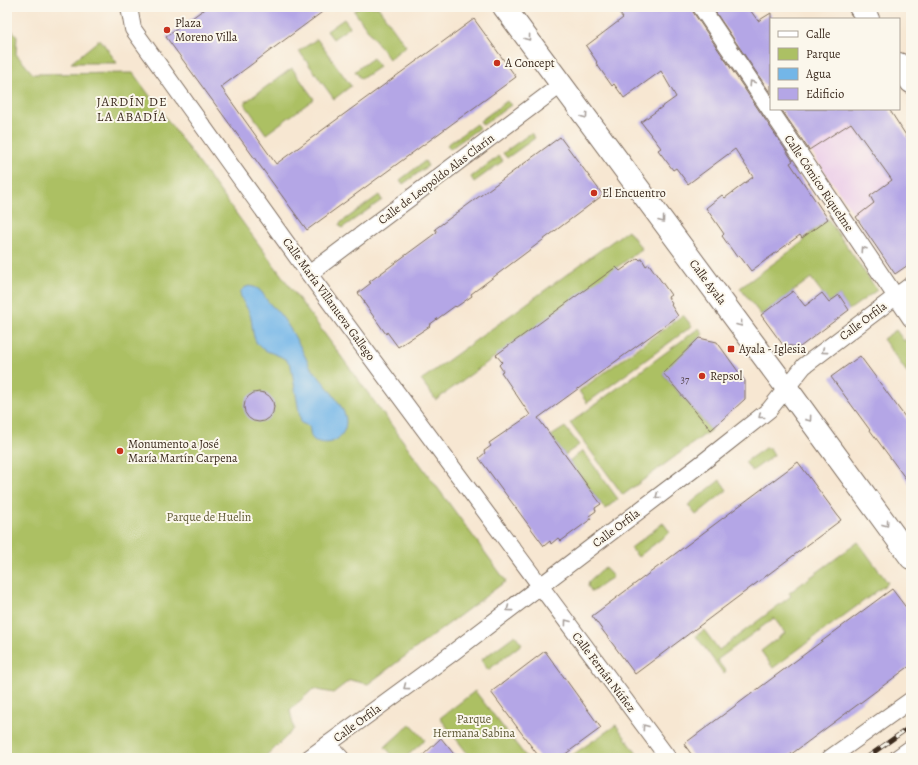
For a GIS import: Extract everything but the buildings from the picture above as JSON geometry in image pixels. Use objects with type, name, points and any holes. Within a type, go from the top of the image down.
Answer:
[{"type":"main road","name":"Calle Ayala","points":[[504,7],[911,558]]},
{"type":"main road","points":[[860,7],[867,18]]},
{"type":"main road","points":[[900,66],[911,82]]},
{"type":"street","name":"Calle María Villanueva Gallego","points":[[129,7],[133,29],[309,274],[540,586]]},
{"type":"street","name":"Calle Cómico Riquelme","points":[[701,7],[911,319]]},
{"type":"street","name":"Calle de Leopoldo Alas Clarín","points":[[309,274],[562,84]]},
{"type":"street","name":"Calle Orfila","points":[[309,758],[540,586],[757,420],[769,410],[804,366],[911,286]]},
{"type":"street","name":"Calle Fernán Núñez","points":[[540,586],[668,758]]},
{"type":"street","points":[[830,758],[911,700]]},
{"type":"street","points":[[328,744],[341,758]]},
{"type":"street","points":[[897,758],[911,748]]},
{"type":"shaded area","points":[[783,110],[851,123],[892,180],[870,196],[874,203],[856,217]]},
{"type":"green space","points":[[360,7],[378,7],[406,46],[389,59],[354,11]]},
{"type":"green space","points":[[344,19],[350,27],[333,39],[327,31]]},
{"type":"green space","name":"Parque de Huelin","points":[[7,24],[17,36],[16,54],[33,74],[133,73],[506,581],[368,684],[350,680],[333,693],[313,689],[290,710],[294,729],[265,758],[7,758]]},
{"type":"green space","points":[[100,39],[117,63],[71,63]]},
{"type":"green space","points":[[317,39],[351,86],[334,99],[299,51]]},
{"type":"green space","points":[[373,58],[379,67],[361,79],[355,71]]},
{"type":"green space","points":[[292,68],[314,99],[266,134],[244,103]]},
{"type":"green space","points":[[507,101],[511,105],[483,125],[480,121]]},
{"type":"green space","points":[[476,124],[479,128],[450,149],[447,145]]},
{"type":"green space","points":[[531,133],[535,138],[507,158],[503,153]]},
{"type":"green space","points":[[499,156],[503,161],[474,182],[471,177]]},
{"type":"green space","points":[[425,161],[428,166],[403,184],[400,180]]},
{"type":"green space","points":[[379,195],[382,200],[342,228],[339,224]]},
{"type":"green space","points":[[828,219],[877,290],[849,310],[839,295],[829,302],[811,278],[761,315],[740,288],[804,241],[803,239]]},
{"type":"green space","points":[[628,230],[642,249],[436,400],[421,380]]},
{"type":"green space","points":[[683,315],[692,326],[587,403],[579,391]]},
{"type":"green space","points":[[699,328],[703,334],[663,374],[711,430],[623,495],[570,423]]},
{"type":"green space","points":[[896,330],[904,341],[909,337],[911,340],[911,378],[883,339]]},
{"type":"green space","points":[[565,427],[579,445],[565,455],[551,436]]},
{"type":"green space","points":[[765,448],[770,448],[774,455],[752,471],[745,462]]},
{"type":"green space","points":[[583,451],[618,499],[605,509],[569,461]]},
{"type":"green space","points":[[720,480],[727,490],[696,515],[688,505]]},
{"type":"green space","points":[[663,523],[670,532],[638,557],[631,548]]},
{"type":"green space","points":[[858,542],[888,583],[773,668],[761,651],[785,633],[774,618],[717,660],[726,672],[724,674],[696,636],[704,630],[719,650],[791,596],[789,593]]},
{"type":"green space","points":[[605,567],[613,577],[592,592],[588,586],[589,581]]},
{"type":"green space","points":[[515,635],[522,644],[488,670],[481,660]]},
{"type":"green space","name":"Parque Hermana Sabina","points":[[475,691],[527,758],[471,758],[440,718]]},
{"type":"green space","points":[[410,724],[425,740],[405,758],[395,758],[385,747]]},
{"type":"green space","points":[[616,725],[640,758],[568,758]]},
{"type":"water","points":[[249,286],[258,289],[277,311],[300,345],[310,366],[342,408],[346,421],[344,431],[338,439],[329,443],[317,442],[311,435],[309,426],[301,423],[291,366],[285,359],[260,347],[253,335],[250,316],[241,298],[240,292]]},
{"type":"railway","points":[[866,758],[911,726]]},
{"type":"place","name":"Plaza Moreno Villa","points":[[167,30]]},
{"type":"place","name":"A Concept","points":[[497,63]]},
{"type":"place","name":"El Encuentro","points":[[594,193]]},
{"type":"place","name":"Ayala - Iglesia","points":[[731,349]]},
{"type":"place","name":"Repsol","points":[[702,376]]},
{"type":"place","name":"Monumento a José María Martín Carpena","points":[[120,451]]},
{"type":"district","name":"JARDÍN DE LA ABADÍA","points":[[132,108]]}]
